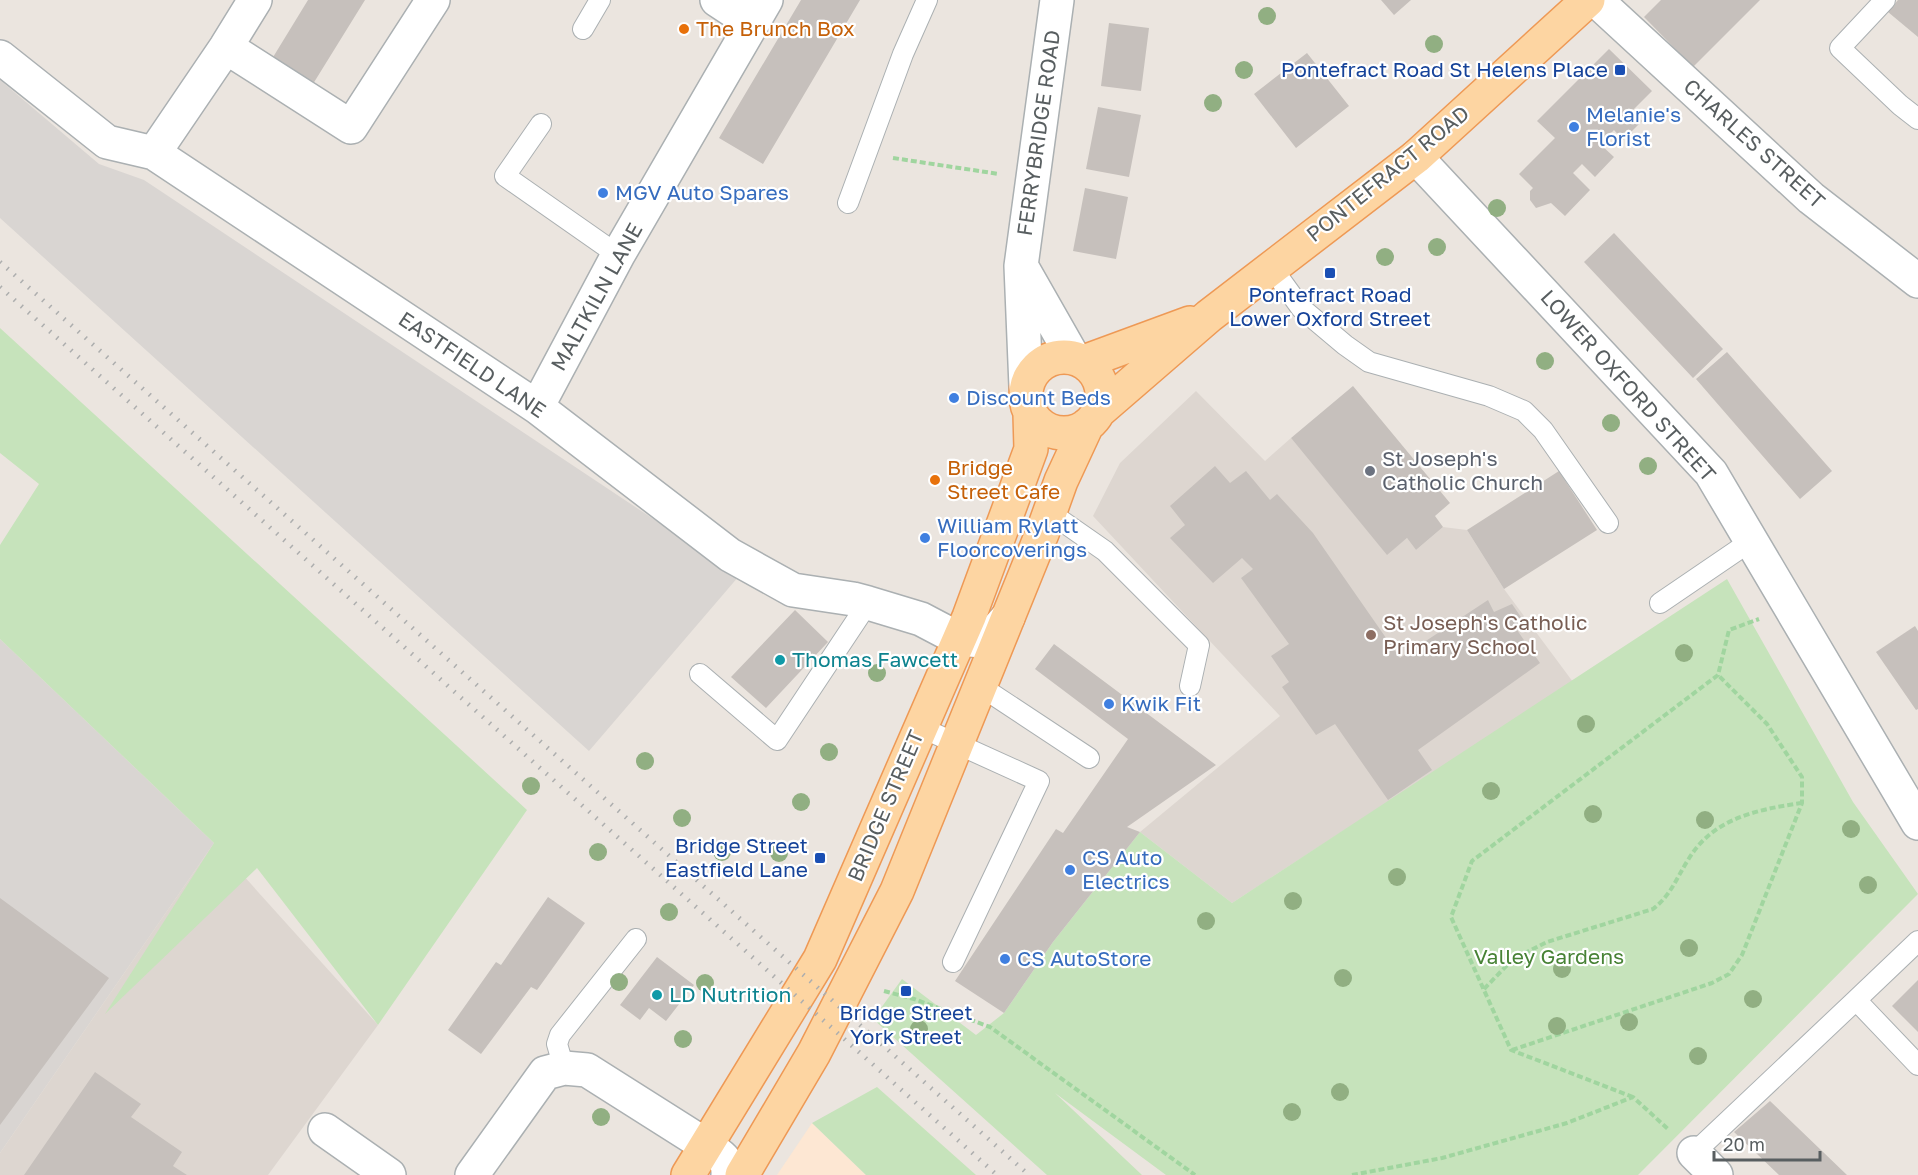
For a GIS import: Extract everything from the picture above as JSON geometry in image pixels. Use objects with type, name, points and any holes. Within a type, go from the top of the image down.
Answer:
[{"type":"main road","name":"PONTEFRACT ROAD","points":[[1093,418],[1209,316],[1416,157],[1582,2]]},
{"type":"main road","name":"PONTEFRACT ROAD","points":[[1078,360],[1209,316]]},
{"type":"main road","points":[[1063,356],[1078,360],[1096,375],[1101,387],[1102,398],[1093,418],[1068,433],[1052,431],[1035,421],[1028,400],[1035,369],[1050,359],[1063,356]]},
{"type":"main road","name":"BRIDGE STREET","points":[[688,1175],[820,959],[959,639],[1031,449],[1028,400]]},
{"type":"main road","name":"BRIDGE STREET","points":[[742,1175],[814,1053],[897,891],[1061,481],[1093,418]]},
{"type":"street","points":[[154,153],[255,0]]},
{"type":"street","points":[[226,47],[351,128],[433,0]]},
{"type":"street","points":[[717,0],[759,11]]},
{"type":"street","name":"FERRYBRIDGE ROAD","points":[[1028,400],[1021,266],[1058,0]]},
{"type":"street","name":"CHARLES STREET","points":[[1582,2],[1811,198],[1918,281]]},
{"type":"street","name":"MALTKILN LANE","points":[[537,407],[618,255],[759,11]]},
{"type":"street","name":"EASTFIELD LANE","points":[[0,57],[107,142],[154,153],[537,407],[730,555],[793,590],[868,603],[921,619],[959,639]]},
{"type":"street","name":"LOWER OXFORD STREET","points":[[1416,157],[1711,473],[1918,823]]},
{"type":"street","name":"FERRYBRIDGE ROAD","points":[[1021,266],[1078,360]]},
{"type":"street","points":[[959,639],[982,641],[991,636],[1008,617]]},
{"type":"street","points":[[959,639],[970,656],[980,686]]},
{"type":"street","points":[[472,1175],[545,1073],[564,1068],[587,1070],[706,1146],[725,1160],[728,1165],[728,1175]]},
{"type":"street","points":[[706,1146],[729,1153],[738,1152],[771,1127]]},
{"type":"street","points":[[325,1130],[389,1175]]},
{"type":"lane","points":[[583,29],[600,0]]},
{"type":"lane","points":[[848,203],[903,54],[927,0]]},
{"type":"lane","points":[[1885,0],[1840,48],[1918,119]]},
{"type":"lane","points":[[541,124],[506,176],[618,255]]},
{"type":"lane","points":[[1272,268],[1301,308],[1369,362],[1489,396],[1524,411],[1543,430],[1608,523]]},
{"type":"lane","points":[[1049,512],[1106,551],[1199,645],[1190,686]]},
{"type":"lane","points":[[1660,603],[1751,541]]},
{"type":"lane","points":[[700,674],[777,740],[868,603]]},
{"type":"lane","points":[[980,686],[1089,758]]},
{"type":"lane","points":[[920,727],[1039,781],[953,962]]},
{"type":"lane","points":[[564,1068],[557,1044],[560,1035],[636,939]]},
{"type":"lane","points":[[1705,1164],[1856,1000],[1918,941]]},
{"type":"lane","points":[[1856,1000],[1918,1065]]},
{"type":"path","points":[[866,153],[1032,180]]},
{"type":"path","points":[[1705,1164],[1633,1097],[1511,1050],[1451,917],[1472,861],[1718,675],[1729,630],[1790,608]]},
{"type":"path","points":[[1511,1050],[1712,983],[1729,974],[1742,955],[1802,803],[1802,777],[1767,724],[1718,675]]},
{"type":"path","points":[[1484,989],[1513,959],[1547,942],[1653,909],[1666,899],[1697,844],[1729,821],[1761,809],[1802,803]]},
{"type":"path","points":[[850,982],[914,999],[990,1027],[1195,1175]]},
{"type":"path","points":[[1352,1175],[1442,1158],[1567,1123],[1633,1097]]},
{"type":"shaded area","points":[[0,80],[99,164],[144,180],[739,576],[589,751],[0,218]]},
{"type":"shaded area","name":"St Joseph's Catholic Primary School","points":[[1196,391],[1265,461],[1291,438],[1387,554],[1407,538],[1416,550],[1443,527],[1467,530],[1504,589],[1573,682],[1232,903],[1140,832],[1280,716],[1093,516],[1120,463]]},
{"type":"shaded area","points":[[0,639],[214,843],[0,1153]]},
{"type":"shaded area","points":[[214,843],[378,1025],[268,1175],[0,1175],[0,1153]]},
{"type":"shaded area","points":[[812,1123],[866,1175],[777,1175]]},
{"type":"green space","points":[[0,328],[527,810],[378,1025],[257,868],[105,1014],[214,843],[0,639],[0,545],[39,484],[0,453]]},
{"type":"green space","name":"Valley Gardens","points":[[1727,579],[1853,802],[1918,894],[1638,1175],[1166,1175],[1055,1093],[1142,1175],[1047,1175],[873,1019],[902,979],[976,1035],[1004,1013],[1053,942],[1140,832],[1232,903]]},
{"type":"green space","points":[[877,1087],[976,1175],[866,1175],[812,1123]]},
{"type":"building","points":[[308,0],[365,0],[308,92],[267,67]]},
{"type":"building","points":[[801,0],[860,0],[763,164],[719,138]]},
{"type":"building","points":[[1381,0],[1411,0],[1394,15]]},
{"type":"building","points":[[1661,0],[1760,0],[1693,67],[1644,17]]},
{"type":"building","points":[[1898,0],[1918,0],[1918,37],[1888,12]]},
{"type":"building","points":[[1109,23],[1149,28],[1141,91],[1101,86]]},
{"type":"building","points":[[1609,49],[1652,91],[1632,111],[1642,121],[1623,140],[1614,130],[1600,144],[1614,157],[1595,177],[1582,164],[1573,173],[1590,190],[1565,216],[1551,203],[1536,208],[1530,200],[1530,191],[1533,188],[1519,174],[1555,138],[1537,121]]},
{"type":"building","points":[[1307,53],[1349,106],[1296,148],[1254,94]]},
{"type":"building","points":[[1098,107],[1141,115],[1129,177],[1086,169]]},
{"type":"building","points":[[1085,188],[1128,197],[1116,259],[1073,251]]},
{"type":"building","points":[[1614,233],[1723,349],[1693,378],[1584,262]]},
{"type":"building","points":[[1727,352],[1832,471],[1800,499],[1696,379]]},
{"type":"building","name":"St Joseph's Catholic Church","points":[[1353,386],[1450,503],[1435,516],[1443,527],[1416,550],[1407,538],[1387,555],[1291,438]]},
{"type":"building","points":[[1215,466],[1230,483],[1246,471],[1270,500],[1277,494],[1313,533],[1400,658],[1488,600],[1494,612],[1512,604],[1525,623],[1517,630],[1540,663],[1418,750],[1432,770],[1388,800],[1335,724],[1316,735],[1282,687],[1289,682],[1271,656],[1289,644],[1241,578],[1253,569],[1242,558],[1213,583],[1170,538],[1185,525],[1170,506]]},
{"type":"building","points":[[1559,471],[1597,530],[1504,589],[1467,530]]},
{"type":"building","name":"Thomas Fawcett","points":[[795,610],[828,642],[766,708],[731,677]]},
{"type":"building","points":[[1915,626],[1918,631],[1918,709],[1916,710],[1876,652]]},
{"type":"building","points":[[1054,644],[1216,765],[1127,827],[1140,832],[1053,942],[1004,1013],[955,981],[1056,829],[1063,833],[1128,739],[1035,669]]},
{"type":"building","points":[[548,897],[585,923],[537,990],[531,987],[481,1054],[448,1030],[496,962],[501,965]]},
{"type":"building","points":[[0,898],[109,978],[0,1125]]},
{"type":"building","name":"LD Nutrition","points":[[657,957],[694,985],[666,1021],[649,1008],[640,1020],[620,1005]]},
{"type":"building","points":[[1918,980],[1918,1032],[1892,1006]]},
{"type":"building","points":[[95,1072],[141,1104],[131,1117],[182,1152],[173,1166],[187,1175],[24,1175]]},
{"type":"building","points":[[1770,1101],[1847,1175],[1779,1175],[1734,1132]]},
{"type":"railway","points":[[0,262],[1029,1175]]},
{"type":"railway","points":[[0,287],[997,1175]]},
{"type":"place","name":"The Brunch Box","points":[[684,29]]},
{"type":"place","name":"Pontefract Road St Helens Place","points":[[1620,70]]},
{"type":"place","name":"Melanie's Florist","points":[[1574,127]]},
{"type":"place","name":"MGV Auto Spares","points":[[603,193]]},
{"type":"place","name":"Pontefract Road Lower Oxford Street","points":[[1330,273]]},
{"type":"place","name":"Discount Beds","points":[[954,398]]},
{"type":"place","name":"St Joseph's Catholic Church","points":[[1370,471]]},
{"type":"place","name":"Bridge Street Cafe","points":[[935,480]]},
{"type":"place","name":"William Rylatt Floorcoverings","points":[[925,538]]},
{"type":"place","name":"St Joseph's Catholic Primary School","points":[[1371,635]]},
{"type":"place","name":"Thomas Fawcett","points":[[780,660]]},
{"type":"place","name":"Kwik Fit","points":[[1109,704]]},
{"type":"place","name":"Bridge Street Eastfield Lane","points":[[820,858]]},
{"type":"place","name":"CS Auto Electrics","points":[[1070,870]]},
{"type":"place","name":"CS AutoStore","points":[[1005,959]]},
{"type":"place","name":"Bridge Street York Street","points":[[906,991]]},
{"type":"place","name":"LD Nutrition","points":[[657,995]]}]
